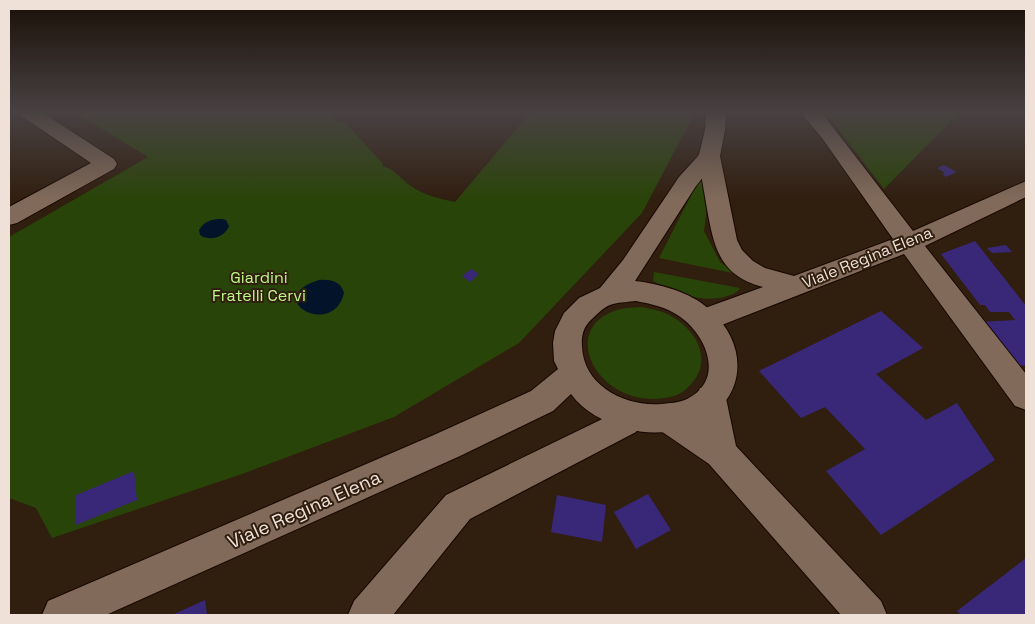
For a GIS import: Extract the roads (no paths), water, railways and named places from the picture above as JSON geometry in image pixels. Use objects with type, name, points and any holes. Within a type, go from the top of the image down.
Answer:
[{"type":"street","points":[[9,217],[106,164],[73,142]]},
{"type":"street","points":[[712,142],[709,156],[725,240],[731,255],[744,268],[757,276],[795,286]]},
{"type":"street","points":[[836,142],[1026,398]]},
{"type":"street","points":[[626,284],[673,299],[690,308],[704,320],[717,338],[724,359],[722,379],[711,398],[693,412],[669,419],[632,417],[609,409],[581,385],[566,348],[571,324],[586,306],[626,284],[687,182],[709,156]]},
{"type":"street","name":"Viale Regina Elena","points":[[704,320],[909,243],[1023,192]]},
{"type":"street","name":"Viale Regina Elena","points":[[62,615],[448,445],[544,399],[581,385]]},
{"type":"street","points":[[711,398],[721,454]]},
{"type":"street","points":[[669,419],[721,454],[867,615]]},
{"type":"street","points":[[368,615],[458,507],[625,422]]},
{"type":"water","points":[[222,219],[226,220],[229,226],[221,236],[208,238],[200,235],[199,230],[206,223]]},
{"type":"water","points":[[319,280],[338,283],[344,293],[337,307],[327,313],[316,314],[305,311],[298,304],[296,296],[303,288]]},
{"type":"park label","name":"Giardini Fratelli Cervi","points":[[259,286]]}]
